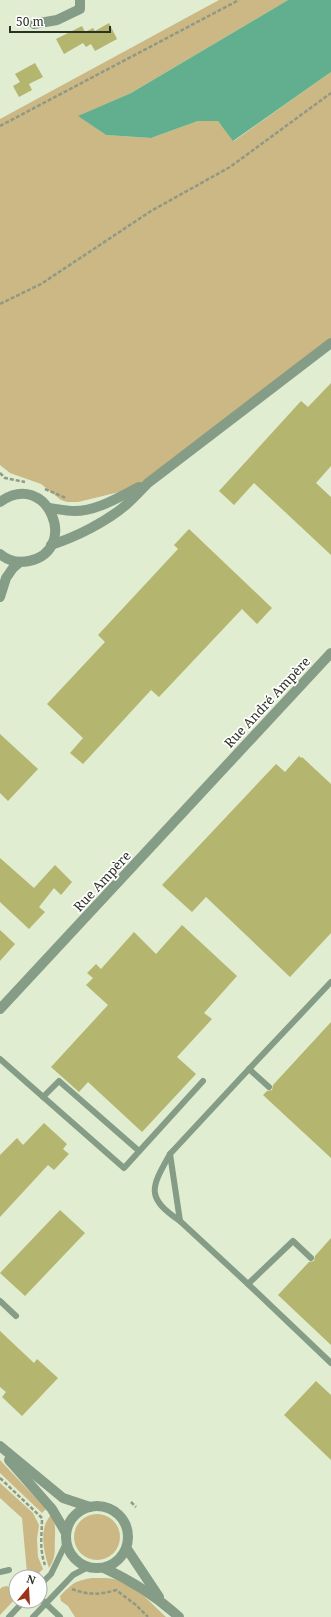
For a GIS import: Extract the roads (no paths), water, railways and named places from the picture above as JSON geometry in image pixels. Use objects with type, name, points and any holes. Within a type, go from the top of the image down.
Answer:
[{"type":"street","points":[[34,24],[57,20],[80,9],[80,0]]},
{"type":"street","points":[[51,545],[70,539],[101,522],[125,506],[148,483],[331,342]]},
{"type":"street","points":[[49,508],[74,511],[86,510],[108,503],[148,483]]},
{"type":"street","points":[[0,501],[15,495],[29,495],[37,498],[49,508],[53,514],[56,528],[48,550],[36,559],[20,562],[10,560],[0,554]]},
{"type":"street","points":[[0,597],[6,578],[13,568],[20,562]]},
{"type":"street","name":"Rue André Ampère","points":[[223,770],[331,653]]},
{"type":"street","name":"Rue Ampère","points":[[0,1009],[223,770]]},
{"type":"street","points":[[0,1446],[63,1498],[90,1507]]},
{"type":"street","points":[[0,1450],[52,1509],[66,1538],[69,1552],[75,1560],[88,1567],[104,1568],[127,1578],[162,1602],[179,1617]]},
{"type":"street","points":[[66,1538],[68,1524],[81,1510],[100,1506],[109,1508],[121,1517],[128,1530],[129,1540],[127,1549],[118,1561],[104,1568]]},
{"type":"street","points":[[127,1549],[162,1602]]},
{"type":"lane","points":[[331,982],[170,1154],[156,1179],[155,1196],[164,1210],[180,1221],[331,1363]]},
{"type":"lane","points":[[0,1059],[124,1168],[203,1081]]},
{"type":"lane","points":[[249,1069],[268,1087]]},
{"type":"lane","points":[[43,1097],[58,1081],[139,1151]]},
{"type":"lane","points":[[170,1154],[180,1221]]},
{"type":"lane","points":[[248,1284],[293,1241],[311,1258]]},
{"type":"lane","points":[[0,1301],[16,1316]]},
{"type":"lane","points":[[48,1577],[51,1574],[66,1538]]},
{"type":"lane","points":[[48,1601],[73,1575],[88,1567]]},
{"type":"lane","points":[[48,1605],[60,1617]]},
{"type":"lane","points":[[9,1617],[16,1609]]},
{"type":"lane","points":[[33,1617],[40,1609]]}]
